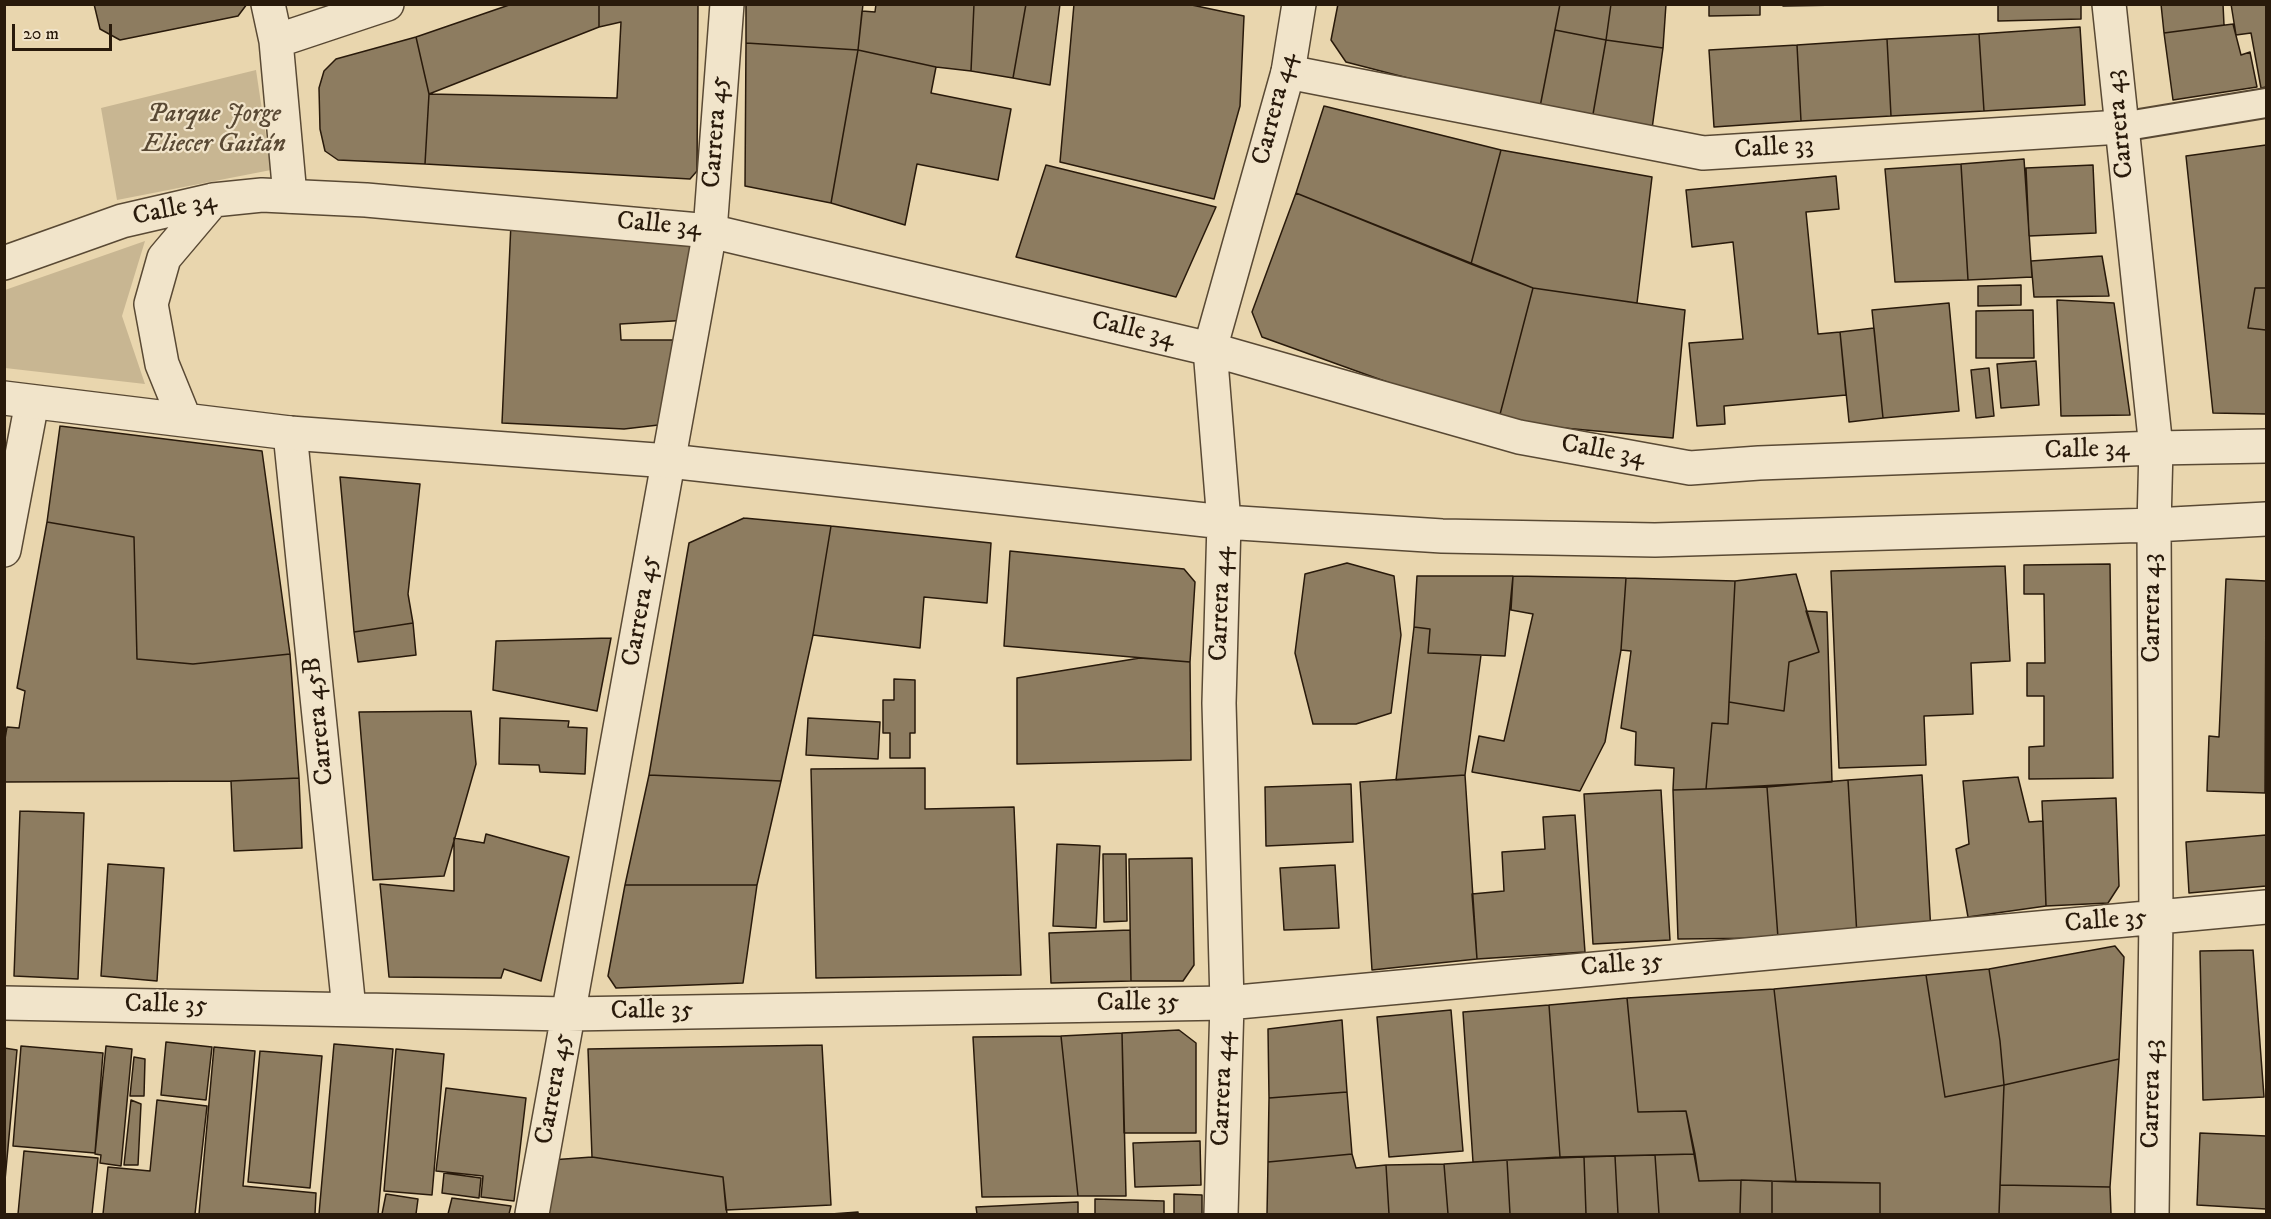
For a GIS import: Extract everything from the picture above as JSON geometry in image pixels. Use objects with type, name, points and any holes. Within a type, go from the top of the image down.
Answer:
[{"type":"street","points":[[268,4],[276,41],[290,196]]},
{"type":"street","points":[[276,41],[387,4]]},
{"type":"street","name":"Carrera 45","points":[[532,1215],[710,231],[727,4]]},
{"type":"street","name":"Carrera 44","points":[[1221,1215],[1227,1003],[1219,703],[1224,522],[1210,349],[1288,72],[1299,4]]},
{"type":"street","name":"Carrera 43","points":[[2109,4],[2156,448],[2154,525],[2156,917],[2152,1215]]},
{"type":"street","name":"Calle 33","points":[[1288,72],[1703,153],[2121,128],[2266,103]]},
{"type":"street","name":"Calle 34","points":[[4,263],[122,221],[213,200],[262,195],[366,200],[710,231],[1210,349],[1519,437],[1690,468],[1759,463],[2266,446]]},
{"type":"street","points":[[184,418],[162,364],[151,304],[164,258],[213,200]]},
{"type":"street","points":[[4,550],[19,400],[184,418],[290,433],[669,461],[1224,522],[1442,536],[1655,540],[2154,525],[2266,519]]},
{"type":"street","name":"Carrera 45B","points":[[290,433],[349,1009]]},
{"type":"street","name":"Calle 35","points":[[4,1003],[568,1014],[1227,1003],[2266,907]]},
{"type":"green space","name":"Parque Jorge Eliecer Gaitán","points":[[256,70],[271,170],[117,200],[101,108]]},
{"type":"green space","points":[[145,241],[122,316],[145,384],[5,368],[5,290]]},
{"type":"building","points":[[94,4],[247,4],[238,16],[120,40],[100,29]]},
{"type":"building","points":[[512,4],[599,4],[599,27],[429,94],[416,37]]},
{"type":"building","points":[[599,4],[698,4],[697,171],[690,179],[425,164],[429,94],[617,98],[621,22],[599,27]]},
{"type":"building","points":[[746,4],[863,4],[858,50],[746,43]]},
{"type":"building","points":[[876,4],[974,4],[971,71],[936,67],[858,50],[862,11],[875,12]]},
{"type":"building","points":[[974,4],[1026,4],[1013,78],[971,71]]},
{"type":"building","points":[[1026,4],[1060,4],[1050,85],[1013,78]]},
{"type":"building","points":[[1074,4],[1187,4],[1244,16],[1240,106],[1214,199],[1060,162]]},
{"type":"building","points":[[1338,4],[1560,4],[1539,112],[1346,62],[1331,40]]},
{"type":"building","points":[[1560,4],[1611,4],[1606,40],[1555,30]]},
{"type":"building","points":[[1611,4],[1666,4],[1663,48],[1606,40]]},
{"type":"building","points":[[1709,4],[1760,4],[1760,15],[1709,16]]},
{"type":"building","points":[[1783,4],[1840,4],[1840,5],[1783,6]]},
{"type":"building","points":[[1998,4],[2081,4],[2081,19],[1998,21]]},
{"type":"building","points":[[2161,4],[2223,4],[2224,25],[2164,33]]},
{"type":"building","points":[[2231,4],[2266,4],[2266,87],[2261,88],[2251,33],[2236,35]]},
{"type":"building","points":[[2233,24],[2241,55],[2250,52],[2257,87],[2173,100],[2164,33]]},
{"type":"building","points":[[2080,27],[2085,105],[1984,111],[1979,34]]},
{"type":"building","points":[[1555,30],[1606,40],[1592,120],[1539,112]]},
{"type":"building","points":[[1979,34],[1984,111],[1891,116],[1887,39]]},
{"type":"building","points":[[416,37],[429,94],[425,164],[338,160],[325,151],[320,129],[319,88],[324,71],[336,59]]},
{"type":"building","points":[[1887,39],[1891,116],[1801,121],[1797,45]]},
{"type":"building","points":[[1606,40],[1663,48],[1652,129],[1592,120]]},
{"type":"building","points":[[746,43],[858,50],[831,203],[745,186]]},
{"type":"building","points":[[1797,45],[1801,121],[1714,127],[1709,50]]},
{"type":"building","points":[[858,50],[936,67],[931,93],[1011,109],[998,180],[917,164],[905,225],[831,203]]},
{"type":"building","points":[[1324,106],[1501,150],[1471,264],[1296,193]]},
{"type":"building","points":[[2266,145],[2266,288],[2255,288],[2248,328],[2266,330],[2266,414],[2213,413],[2186,156]]},
{"type":"building","points":[[1501,150],[1652,177],[1637,303],[1533,288],[1471,264]]},
{"type":"building","points":[[2024,159],[2032,277],[1968,280],[1961,164]]},
{"type":"building","points":[[1961,164],[1968,280],[1895,282],[1885,169]]},
{"type":"building","points":[[1046,165],[1216,207],[1176,297],[1016,257]]},
{"type":"building","points":[[2093,165],[2096,233],[2029,236],[2026,168]]},
{"type":"building","points":[[1836,176],[1839,209],[1806,212],[1818,334],[1840,332],[1846,395],[1724,406],[1725,424],[1697,426],[1689,343],[1743,339],[1733,242],[1692,247],[1686,190]]},
{"type":"building","points":[[1296,193],[1533,288],[1498,422],[1262,337],[1252,312]]},
{"type":"building","points":[[511,223],[702,245],[690,320],[620,324],[621,340],[687,340],[667,424],[624,429],[502,423]]},
{"type":"building","points":[[2102,256],[2109,296],[2034,297],[2031,261]]},
{"type":"building","points":[[2021,285],[2021,305],[1978,306],[1978,286]]},
{"type":"building","points":[[1533,288],[1685,310],[1673,438],[1498,422]]},
{"type":"building","points":[[2255,288],[2266,288],[2266,330],[2248,328]]},
{"type":"building","points":[[2057,300],[2114,303],[2130,415],[2061,416]]},
{"type":"building","points":[[1949,303],[1959,411],[1883,418],[1872,310]]},
{"type":"building","points":[[2033,310],[2034,358],[1976,358],[1976,311]]},
{"type":"building","points":[[1874,328],[1883,418],[1849,422],[1840,332]]},
{"type":"building","points":[[2036,361],[2039,405],[2001,408],[1997,364]]},
{"type":"building","points":[[1989,368],[1994,416],[1976,418],[1971,370]]},
{"type":"building","points":[[60,426],[262,451],[290,654],[193,664],[137,659],[134,537],[47,522]]},
{"type":"building","points":[[340,477],[420,484],[408,594],[413,623],[354,632]]},
{"type":"building","points":[[744,518],[831,526],[813,635],[781,781],[649,775],[689,543]]},
{"type":"building","points":[[47,522],[134,537],[137,659],[193,664],[290,654],[299,778],[231,781],[4,782],[4,745],[7,727],[19,728],[25,691],[17,688]]},
{"type":"building","points":[[831,526],[991,543],[987,603],[924,597],[920,648],[813,635]]},
{"type":"building","points":[[1010,551],[1184,569],[1195,582],[1190,662],[1004,646]]},
{"type":"building","points":[[1347,563],[1394,576],[1401,635],[1391,713],[1356,724],[1313,724],[1295,653],[1305,574]]},
{"type":"building","points":[[2110,564],[2113,778],[2029,779],[2029,747],[2044,746],[2044,696],[2027,696],[2027,663],[2045,663],[2044,594],[2024,594],[2024,565]]},
{"type":"building","points":[[2005,566],[2010,661],[1971,663],[1973,714],[1924,716],[1926,765],[1839,768],[1831,571]]},
{"type":"building","points":[[1796,574],[1819,652],[1789,662],[1784,711],[1729,702],[1735,581]]},
{"type":"building","points":[[1417,576],[1513,576],[1505,656],[1428,653],[1430,629],[1414,627]]},
{"type":"building","points":[[1513,576],[1626,578],[1621,650],[1605,742],[1580,791],[1472,772],[1479,736],[1504,741],[1533,614],[1511,610]]},
{"type":"building","points":[[1626,578],[1735,581],[1728,724],[1712,723],[1706,789],[1673,790],[1674,768],[1635,765],[1636,732],[1621,728],[1631,651],[1621,650]]},
{"type":"building","points":[[2226,579],[2266,581],[2265,793],[2207,791],[2209,736],[2219,737]]},
{"type":"building","points":[[1806,611],[1827,612],[1832,782],[1706,789],[1712,723],[1728,724],[1729,702],[1784,711],[1789,662],[1819,652]]},
{"type":"building","points":[[413,623],[416,655],[358,662],[354,632]]},
{"type":"building","points":[[1414,627],[1430,629],[1428,653],[1481,655],[1465,775],[1396,780]]},
{"type":"building","points":[[611,638],[597,711],[493,690],[496,641]]},
{"type":"building","points":[[1140,658],[1190,662],[1191,760],[1017,764],[1017,678]]},
{"type":"building","points":[[894,679],[915,680],[915,733],[910,733],[910,758],[890,758],[890,733],[883,733],[883,700],[894,700]]},
{"type":"building","points":[[471,711],[476,764],[444,876],[373,880],[359,712]]},
{"type":"building","points":[[500,718],[569,721],[568,727],[587,728],[585,774],[540,772],[539,765],[499,764]]},
{"type":"building","points":[[808,718],[880,722],[878,759],[806,755]]},
{"type":"building","points":[[925,768],[925,809],[1014,807],[1021,975],[816,978],[811,769]]},
{"type":"building","points":[[649,775],[781,781],[757,885],[625,885]]},
{"type":"building","points":[[1465,775],[1477,959],[1372,970],[1360,782]]},
{"type":"building","points":[[1922,775],[1931,932],[1857,936],[1848,780]]},
{"type":"building","points":[[2018,777],[2029,822],[2043,821],[2046,906],[1968,917],[1956,849],[1969,844],[1963,781]]},
{"type":"building","points":[[299,778],[302,848],[234,851],[231,781]]},
{"type":"building","points":[[1848,780],[1857,936],[1778,938],[1767,787]]},
{"type":"building","points":[[1351,784],[1353,842],[1266,846],[1265,787]]},
{"type":"building","points":[[1767,787],[1778,938],[1678,939],[1673,790]]},
{"type":"building","points":[[1661,790],[1670,940],[1593,944],[1584,794]]},
{"type":"building","points":[[2116,798],[2119,886],[2108,903],[2046,906],[2042,801]]},
{"type":"building","points":[[20,811],[84,813],[78,979],[14,976]]},
{"type":"building","points":[[1575,815],[1585,952],[1477,959],[1472,894],[1504,891],[1502,852],[1545,849],[1543,817]]},
{"type":"building","points":[[486,834],[569,857],[541,981],[504,969],[501,978],[389,977],[380,884],[454,891],[454,838],[484,843]]},
{"type":"building","points":[[2266,835],[2266,886],[2189,893],[2186,842]]},
{"type":"building","points":[[1057,844],[1100,846],[1096,928],[1053,926]]},
{"type":"building","points":[[1103,854],[1126,854],[1127,921],[1104,922]]},
{"type":"building","points":[[1192,858],[1194,965],[1183,981],[1131,981],[1129,859]]},
{"type":"building","points":[[108,864],[164,868],[157,981],[101,976]]},
{"type":"building","points":[[1335,865],[1339,928],[1284,930],[1280,868]]},
{"type":"building","points":[[625,885],[757,885],[743,983],[616,988],[608,976]]},
{"type":"building","points":[[1130,930],[1131,981],[1051,983],[1049,933]]},
{"type":"building","points":[[2115,946],[2124,957],[2119,1059],[2004,1085],[1989,969]]},
{"type":"building","points":[[2253,950],[2264,1097],[2203,1100],[2200,951]]},
{"type":"building","points":[[1989,969],[2004,1085],[1945,1097],[1926,975]]},
{"type":"building","points":[[1926,975],[1945,1097],[2004,1085],[1999,1214],[1880,1214],[1880,1183],[1796,1182],[1774,989]]},
{"type":"building","points":[[1774,989],[1796,1182],[1699,1181],[1686,1111],[1638,1112],[1627,998]]},
{"type":"building","points":[[1627,998],[1638,1112],[1686,1111],[1695,1154],[1560,1157],[1549,1005]]},
{"type":"building","points":[[1549,1005],[1560,1157],[1473,1162],[1463,1012]]},
{"type":"building","points":[[1451,1010],[1463,1151],[1389,1157],[1377,1017]]},
{"type":"building","points":[[1342,1020],[1347,1092],[1269,1098],[1268,1029]]},
{"type":"building","points":[[1179,1030],[1196,1043],[1196,1133],[1124,1133],[1122,1033]]},
{"type":"building","points":[[1122,1033],[1126,1196],[1078,1196],[1061,1036]]},
{"type":"building","points":[[1061,1036],[1078,1196],[982,1197],[973,1037]]},
{"type":"building","points":[[166,1042],[212,1047],[206,1100],[161,1095]]},
{"type":"building","points":[[334,1044],[393,1049],[378,1214],[319,1214]]},
{"type":"building","points":[[822,1045],[831,1205],[726,1210],[723,1177],[592,1157],[588,1049]]},
{"type":"building","points":[[21,1046],[103,1053],[95,1153],[13,1146]]},
{"type":"building","points":[[106,1046],[132,1049],[121,1166],[100,1163],[101,1155],[95,1154]]},
{"type":"building","points":[[214,1047],[255,1051],[243,1186],[316,1193],[315,1214],[199,1214]]},
{"type":"building","points":[[4,1048],[17,1050],[4,1191]]},
{"type":"building","points":[[396,1049],[444,1054],[432,1195],[384,1191]]},
{"type":"building","points":[[260,1051],[322,1056],[310,1188],[248,1182]]},
{"type":"building","points":[[134,1057],[145,1059],[144,1096],[130,1096]]},
{"type":"building","points":[[2119,1059],[2110,1187],[2000,1185],[2004,1085]]},
{"type":"building","points":[[446,1088],[526,1098],[514,1201],[481,1197],[483,1176],[436,1171]]},
{"type":"building","points":[[1347,1092],[1352,1154],[1268,1162],[1269,1098]]},
{"type":"building","points":[[131,1100],[141,1104],[138,1165],[124,1165]]},
{"type":"building","points":[[157,1100],[207,1106],[195,1214],[103,1214],[108,1167],[150,1171]]},
{"type":"building","points":[[2200,1133],[2266,1136],[2266,1209],[2197,1205]]},
{"type":"building","points":[[1200,1141],[1201,1185],[1135,1187],[1133,1143]]},
{"type":"building","points":[[24,1151],[98,1158],[92,1214],[18,1214]]},
{"type":"building","points":[[1352,1154],[1356,1168],[1386,1165],[1389,1214],[1267,1214],[1268,1162]]},
{"type":"building","points":[[1695,1154],[1699,1181],[1741,1180],[1740,1214],[1659,1214],[1655,1155]]},
{"type":"building","points":[[1655,1155],[1659,1214],[1618,1214],[1615,1156]]},
{"type":"building","points":[[1615,1156],[1618,1214],[1586,1214],[1584,1157]]},
{"type":"building","points":[[592,1157],[723,1177],[727,1214],[542,1214],[551,1160]]},
{"type":"building","points":[[1584,1157],[1586,1214],[1510,1214],[1507,1160]]},
{"type":"building","points":[[1507,1160],[1510,1214],[1448,1214],[1444,1164]]},
{"type":"building","points":[[1444,1164],[1448,1214],[1389,1214],[1386,1165]]},
{"type":"building","points":[[444,1173],[481,1178],[479,1198],[442,1193]]},
{"type":"building","points":[[1741,1180],[1772,1181],[1772,1214],[1740,1214]]},
{"type":"building","points":[[1772,1181],[1880,1183],[1880,1214],[1772,1214]]},
{"type":"building","points":[[2000,1185],[2110,1187],[2111,1214],[1999,1214]]},
{"type":"building","points":[[386,1194],[418,1199],[416,1214],[382,1214]]},
{"type":"building","points":[[1174,1194],[1202,1195],[1202,1214],[1174,1214]]},
{"type":"building","points":[[452,1198],[511,1206],[509,1214],[448,1214]]},
{"type":"building","points":[[1095,1199],[1164,1201],[1164,1214],[1095,1214]]},
{"type":"building","points":[[1078,1202],[1078,1214],[977,1214],[976,1207]]},
{"type":"building","points":[[858,1212],[858,1214],[831,1214]]}]
